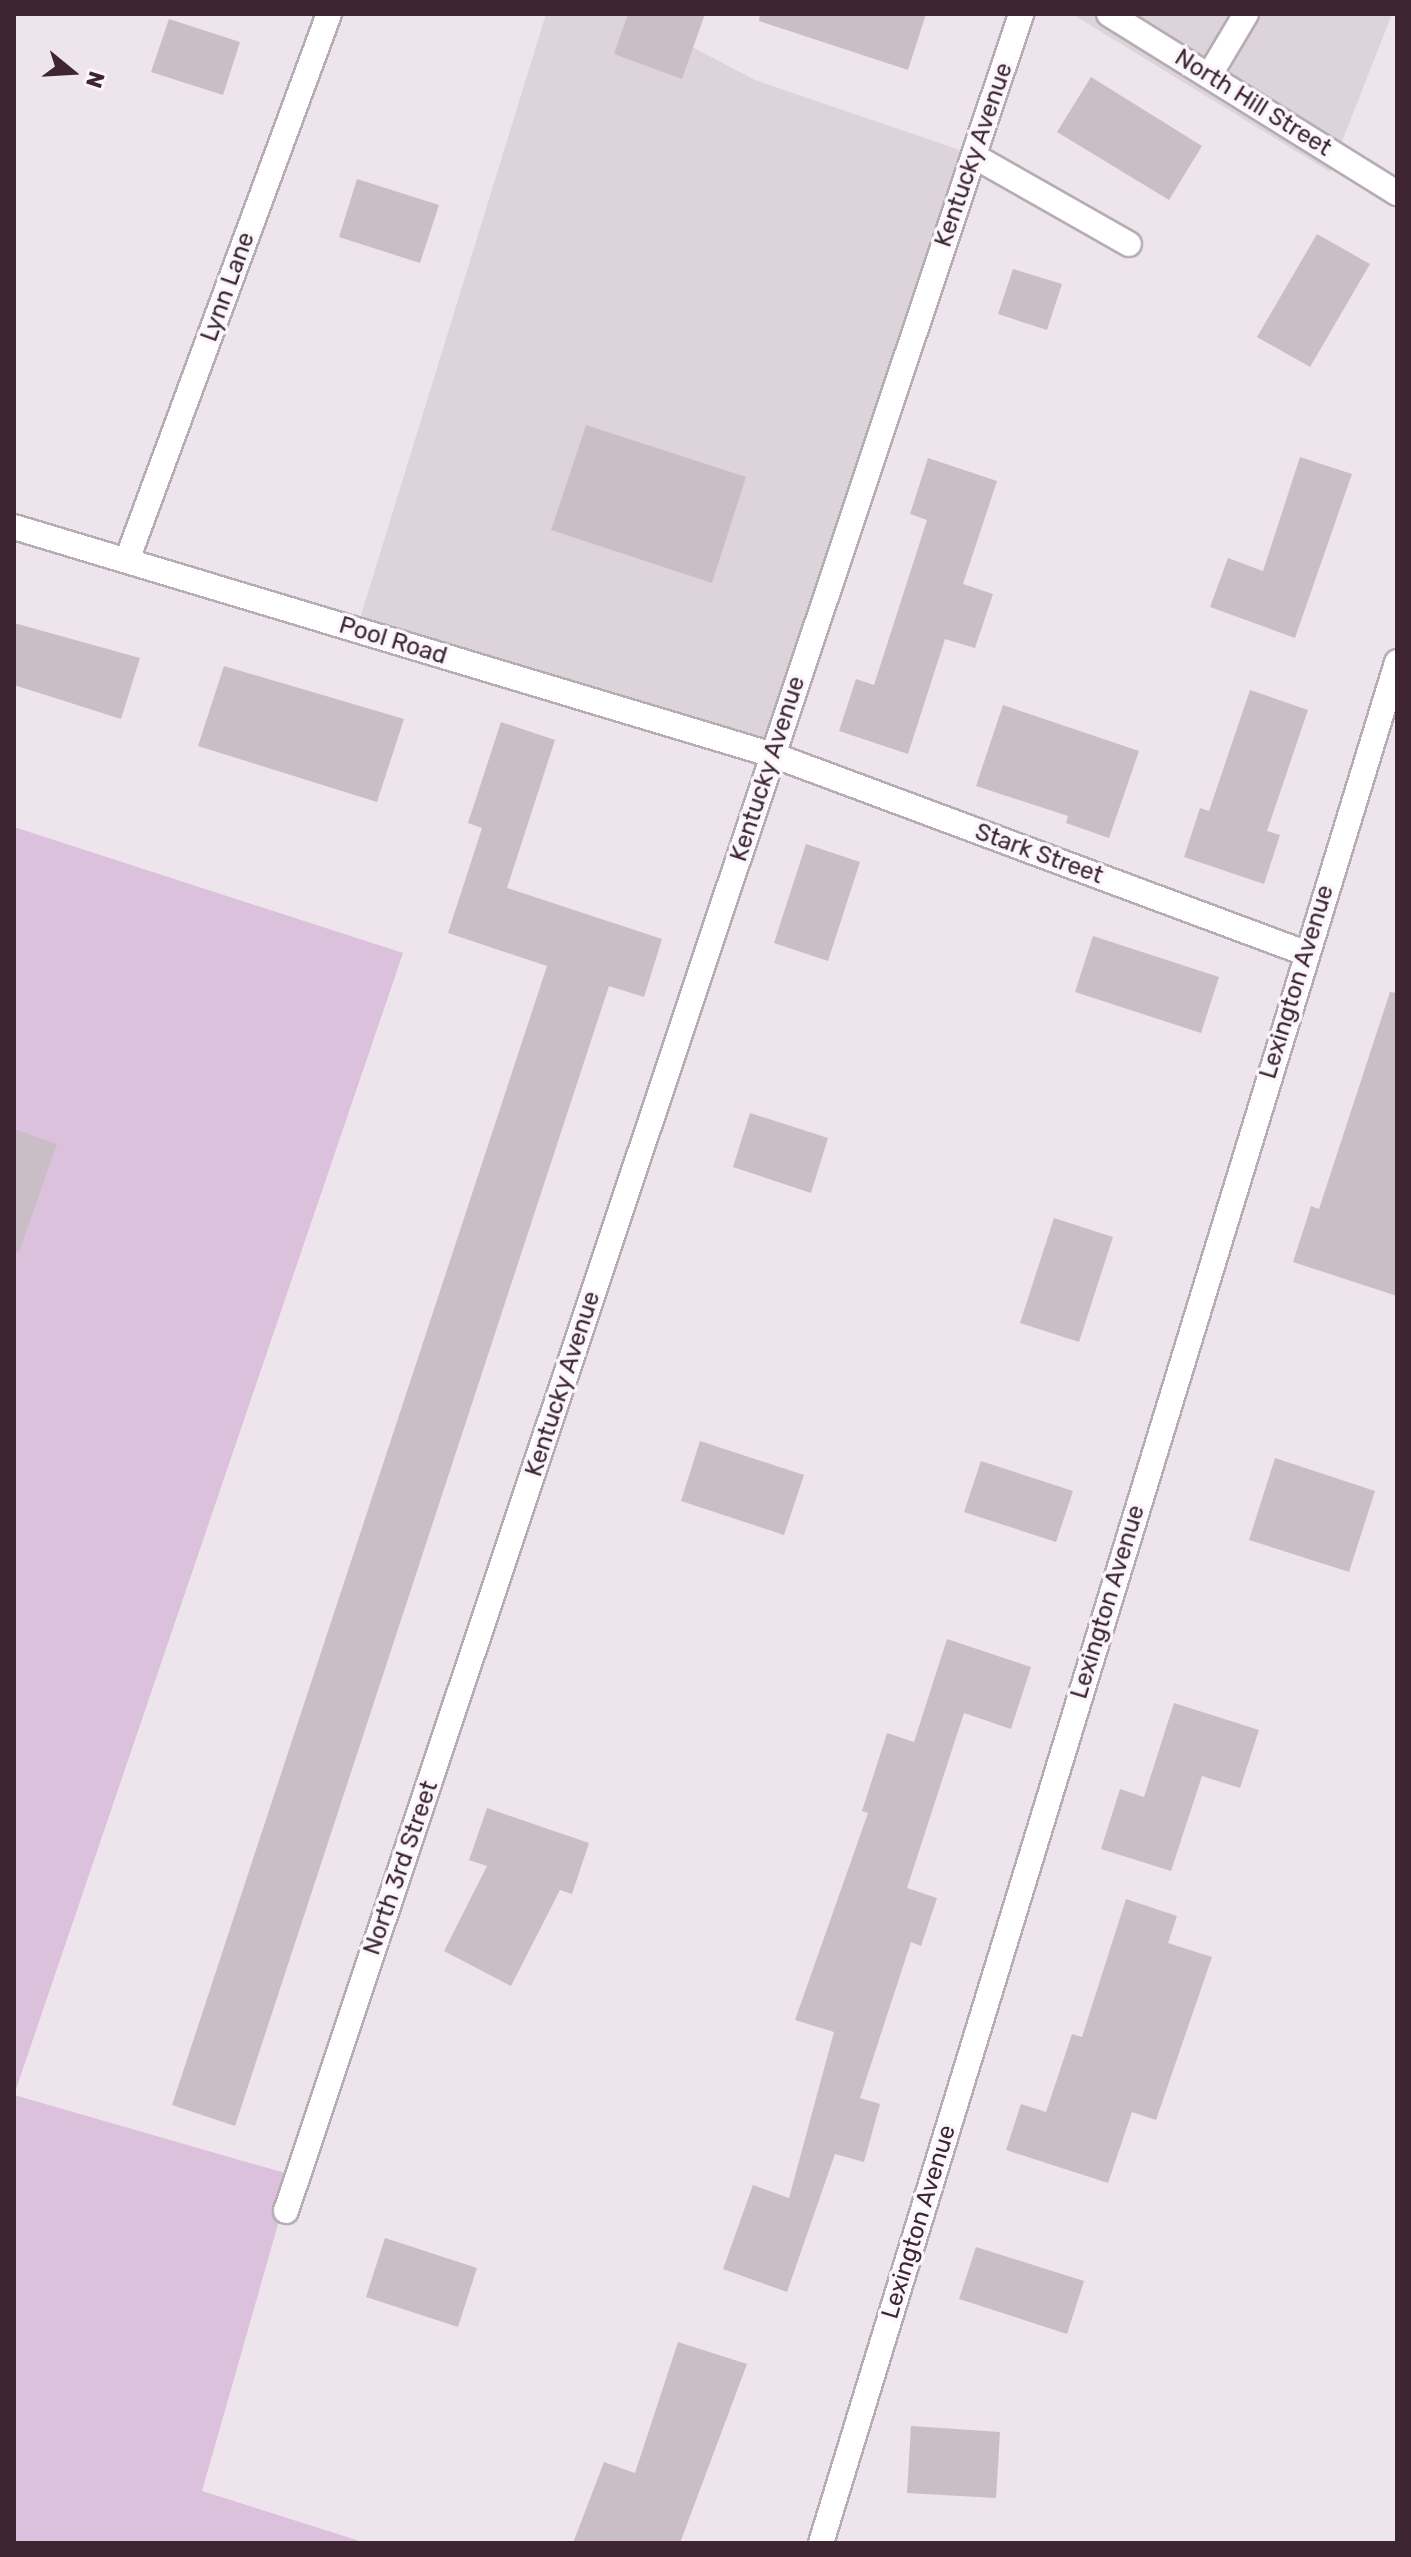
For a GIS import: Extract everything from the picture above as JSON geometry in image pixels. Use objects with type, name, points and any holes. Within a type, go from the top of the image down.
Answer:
[{"type":"street","name":"Lynn Lane","points":[[127,560],[329,14]]},
{"type":"street","name":"Kentucky Avenue","points":[[516,1525],[1021,14]]},
{"type":"street","name":"North Hill Street","points":[[1109,14],[1397,193]]},
{"type":"street","points":[[1209,76],[1246,14]]},
{"type":"street","points":[[974,156],[1129,244]]},
{"type":"street","name":"Pool Road","points":[[14,527],[773,755]]},
{"type":"street","name":"Lexington Avenue","points":[[821,2543],[1305,953],[1397,662]]},
{"type":"street","name":"Stark Street","points":[[773,755],[1305,953]]},
{"type":"street","name":"North 3rd Street","points":[[286,2211],[516,1525]]},
{"type":"shaded area","points":[[546,14],[629,14],[755,80],[960,150],[771,766],[354,638]]},
{"type":"shaded area","points":[[1072,14],[1392,14],[1330,172]]},
{"type":"shaded area","points":[[14,827],[403,953],[14,2095]]},
{"type":"shaded area","points":[[14,2095],[292,2175],[202,2491],[366,2543],[14,2543]]},
{"type":"building","points":[[628,14],[705,14],[682,79],[614,54]]},
{"type":"building","points":[[760,14],[926,14],[908,70],[759,21]]},
{"type":"building","points":[[169,19],[240,42],[223,95],[151,72]]},
{"type":"building","points":[[1091,77],[1202,146],[1169,200],[1057,132]]},
{"type":"building","points":[[357,179],[439,205],[420,263],[339,237]]},
{"type":"building","points":[[1317,234],[1370,264],[1310,367],[1257,337]]},
{"type":"building","points":[[1013,269],[1062,284],[1047,330],[998,314]]},
{"type":"building","points":[[586,425],[746,477],[712,583],[551,530]]},
{"type":"building","points":[[1300,457],[1352,474],[1295,638],[1210,607],[1228,558],[1263,571]]},
{"type":"building","points":[[928,458],[997,481],[963,584],[993,594],[975,648],[945,639],[908,754],[839,731],[856,679],[874,685],[927,520],[910,514]]},
{"type":"building","points":[[14,623],[140,658],[121,719],[14,685]]},
{"type":"building","points":[[224,666],[404,719],[377,802],[198,746]]},
{"type":"building","points":[[1250,690],[1308,710],[1267,831],[1280,835],[1264,884],[1184,857],[1200,808],[1209,811]]},
{"type":"building","points":[[1003,705],[1139,751],[1109,838],[1066,823],[1068,816],[976,786]]},
{"type":"building","points":[[501,722],[555,740],[507,888],[662,939],[644,997],[609,986],[235,2126],[172,2105],[547,966],[448,933],[482,828],[468,823]]},
{"type":"building","points":[[806,844],[860,862],[828,961],[774,943]]},
{"type":"building","points":[[1093,936],[1219,977],[1201,1033],[1075,992]]},
{"type":"building","points":[[1390,992],[1397,993],[1397,1296],[1293,1262],[1311,1206],[1319,1209]]},
{"type":"building","points":[[750,1113],[828,1138],[811,1193],[733,1167]]},
{"type":"building","points":[[14,1129],[57,1144],[19,1252],[14,1251]]},
{"type":"building","points":[[1054,1218],[1113,1237],[1079,1342],[1020,1323]]},
{"type":"building","points":[[700,1441],[804,1475],[784,1535],[681,1501]]},
{"type":"building","points":[[1275,1458],[1375,1491],[1349,1572],[1249,1540]]},
{"type":"building","points":[[981,1461],[1073,1491],[1056,1542],[964,1512]]},
{"type":"building","points":[[947,1639],[1031,1667],[1011,1729],[964,1713],[907,1888],[937,1898],[921,1946],[911,1942],[860,2098],[880,2104],[864,2162],[835,2154],[787,2292],[723,2269],[753,2185],[789,2198],[834,2032],[795,2020],[868,1813],[862,1811],[887,1733],[914,1742]]},
{"type":"building","points":[[1174,1703],[1259,1730],[1240,1788],[1202,1776],[1171,1871],[1101,1849],[1120,1789],[1144,1797]]},
{"type":"building","points":[[487,1808],[589,1843],[572,1894],[560,1890],[511,1986],[444,1951],[487,1866],[469,1860]]},
{"type":"building","points":[[1126,1899],[1177,1916],[1168,1943],[1212,1957],[1156,2120],[1132,2112],[1108,2183],[1006,2150],[1021,2104],[1046,2112],[1072,2034],[1082,2037]]},
{"type":"building","points":[[385,2238],[477,2268],[458,2327],[366,2297]]},
{"type":"building","points":[[976,2247],[1084,2281],[1067,2334],[959,2299]]},
{"type":"building","points":[[678,2342],[747,2364],[680,2543],[573,2543],[604,2462],[635,2473]]},
{"type":"building","points":[[911,2426],[1000,2432],[996,2498],[907,2493]]}]
